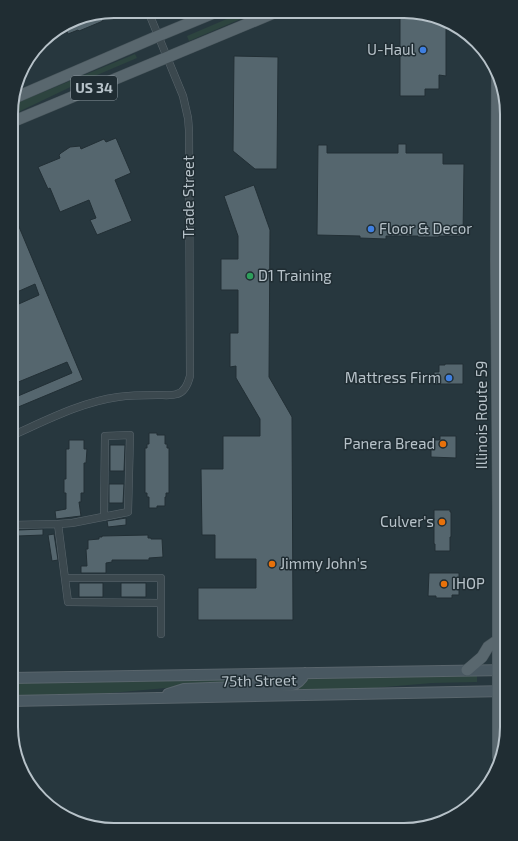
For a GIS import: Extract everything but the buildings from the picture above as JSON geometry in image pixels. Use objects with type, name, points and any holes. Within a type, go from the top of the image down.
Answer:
[{"type":"main road","name":"US 34","points":[[20,96],[202,18]]},
{"type":"main road","name":"US 34","points":[[18,119],[261,18]]},
{"type":"main road","name":"Illinois Route 59","points":[[497,89],[496,268],[500,350]]},
{"type":"main road","name":"Illinois Route 59","points":[[500,522],[498,640],[500,655]]},
{"type":"main road","points":[[467,670],[482,657],[488,647],[498,640]]},
{"type":"main road","name":"75th Street","points":[[18,678],[500,670]]},
{"type":"main road","points":[[159,698],[184,689],[292,685],[299,683],[305,673]]},
{"type":"main road","name":"75th Street","points":[[18,701],[500,691]]},
{"type":"main road","name":"Illinois Route 59","points":[[499,738],[500,724]]},
{"type":"street","name":"Trade Street","points":[[18,433],[73,409],[100,400],[132,395],[178,394],[185,390],[190,376],[190,130],[183,96],[151,18]]},
{"type":"street","points":[[18,525],[58,524],[128,512],[130,435],[105,436],[104,516]]},
{"type":"street","points":[[58,524],[68,602],[161,603]]},
{"type":"street","points":[[65,578],[161,578],[161,634]]},
{"type":"green space","points":[[229,18],[243,18],[189,41],[187,36]]},
{"type":"green space","points":[[135,54],[137,58],[83,81],[18,112],[19,102]]},
{"type":"green space","points":[[477,676],[477,682],[432,683],[362,689],[278,690],[307,677]]},
{"type":"green space","points":[[295,678],[293,682],[166,688],[88,695],[18,697],[18,683]]},
{"type":"place","name":"U-Haul","points":[[423,50]]},
{"type":"place","name":"Floor & Decor","points":[[371,229]]},
{"type":"place","name":"D1 Training","points":[[250,276]]},
{"type":"place","name":"Mattress Firm","points":[[449,378]]},
{"type":"place","name":"Panera Bread","points":[[443,444]]},
{"type":"place","name":"Culver's","points":[[442,522]]},
{"type":"place","name":"Jimmy John's","points":[[272,564]]},
{"type":"place","name":"IHOP","points":[[444,584]]}]
